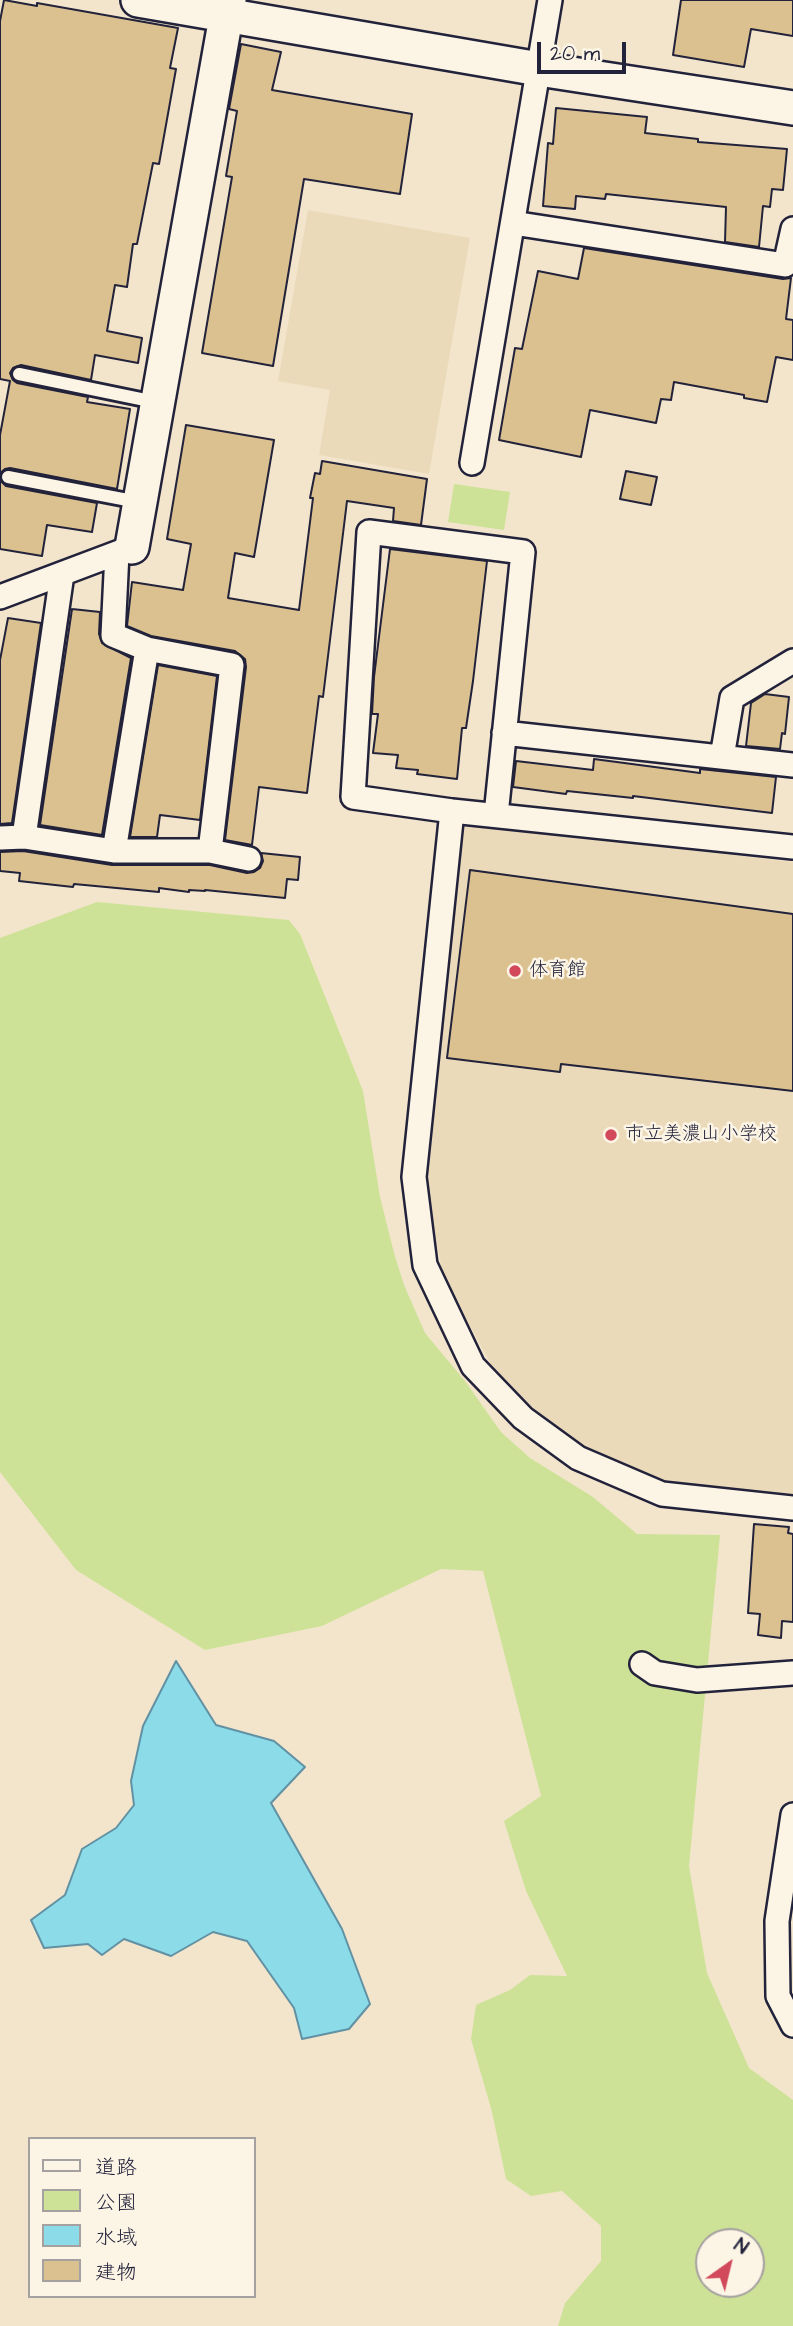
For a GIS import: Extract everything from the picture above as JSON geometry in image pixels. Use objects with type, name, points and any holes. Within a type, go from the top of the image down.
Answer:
[{"type":"street","points":[[138,0],[228,7],[538,69],[793,108]]},
{"type":"street","points":[[472,463],[550,0]]},
{"type":"street","points":[[210,851],[232,665],[147,649],[113,635],[125,550],[140,502],[228,7]]},
{"type":"street","points":[[513,223],[785,265],[793,229]]},
{"type":"street","points":[[496,816],[523,552],[369,532],[353,797],[452,811],[496,816],[793,847]]},
{"type":"street","points":[[0,597],[125,550]]},
{"type":"street","points":[[24,837],[62,574]]},
{"type":"street","points":[[114,851],[147,649]]},
{"type":"street","points":[[722,757],[732,698],[793,661]]},
{"type":"street","points":[[504,733],[793,765]]},
{"type":"street","points":[[452,811],[414,1177],[425,1265],[473,1366],[523,1418],[578,1458],[662,1494],[793,1508]]},
{"type":"street","points":[[0,838],[24,837],[114,851],[210,851],[249,859]]},
{"type":"street","points":[[642,1664],[656,1673],[697,1680],[793,1673]]},
{"type":"street","points":[[793,1815],[777,1921],[778,1996],[793,2025]]},
{"type":"lane","points":[[19,374],[158,403]]},
{"type":"lane","points":[[8,477],[140,502]]},
{"type":"shaded area","points":[[308,210],[470,238],[429,474],[319,455],[330,390],[278,381]]},
{"type":"shaded area","name":"市立美濃山小学校","points":[[464,824],[793,862],[793,1498],[665,1483],[569,1442],[494,1370],[443,1276],[425,1182],[433,1088]]},
{"type":"green space","points":[[454,484],[510,492],[504,530],[448,522]]},
{"type":"green space","points":[[97,902],[289,920],[300,934],[363,1091],[380,1197],[394,1253],[404,1285],[425,1333],[465,1381],[501,1432],[530,1458],[593,1497],[637,1534],[720,1535],[689,1866],[707,1973],[749,2068],[793,2100],[793,2326],[558,2326],[565,2303],[601,2261],[601,2226],[562,2191],[531,2196],[506,2179],[492,2112],[471,2039],[476,2005],[510,1990],[530,1975],[567,1976],[526,1891],[504,1821],[541,1796],[483,1571],[441,1569],[322,1626],[205,1650],[76,1570],[0,1472],[0,938]]},
{"type":"water","points":[[176,1661],[216,1725],[274,1741],[305,1767],[271,1803],[342,1929],[370,2004],[349,2029],[302,2039],[294,2008],[247,1941],[213,1932],[171,1956],[124,1939],[102,1955],[88,1944],[44,1948],[31,1920],[65,1895],[82,1849],[116,1828],[134,1805],[131,1781],[143,1726]]},
{"type":"building","points":[[4,0],[37,6],[37,3],[178,28],[170,68],[176,69],[159,164],[153,163],[137,244],[133,244],[127,287],[115,285],[107,331],[142,338],[138,363],[95,355],[91,380],[21,365],[13,368],[10,373],[17,383],[88,397],[87,402],[130,409],[117,489],[10,468],[0,474],[0,435],[10,381],[0,379],[0,21]]},
{"type":"building","points":[[681,0],[793,0],[793,36],[751,29],[744,67],[673,55]]},
{"type":"building","points":[[241,44],[281,52],[272,90],[412,114],[400,194],[304,179],[273,366],[202,353],[232,177],[226,176],[237,111],[229,109]]},
{"type":"building","points":[[556,108],[647,117],[645,133],[698,139],[698,142],[787,149],[783,190],[772,189],[770,207],[763,206],[759,247],[725,242],[726,207],[606,194],[605,199],[576,196],[575,209],[543,206],[548,143],[553,144]]},
{"type":"building","points":[[584,248],[783,279],[791,278],[786,319],[793,320],[793,360],[776,357],[767,402],[674,382],[671,400],[661,399],[656,423],[590,410],[581,457],[499,440],[515,348],[522,349],[538,271],[578,279]]},
{"type":"building","points":[[186,425],[274,440],[254,557],[235,553],[228,598],[299,610],[313,498],[310,498],[315,473],[320,474],[322,461],[427,479],[421,525],[393,521],[394,508],[347,501],[323,697],[319,696],[307,793],[259,787],[252,845],[225,840],[245,659],[235,651],[151,636],[127,626],[132,582],[183,590],[191,544],[167,539]]},
{"type":"building","points":[[626,471],[657,477],[651,505],[620,499]]},
{"type":"building","points":[[0,480],[6,486],[97,503],[92,532],[47,525],[42,556],[0,549]]},
{"type":"building","points":[[390,549],[487,561],[473,681],[466,728],[462,728],[457,779],[417,774],[418,770],[396,768],[398,755],[373,753],[378,714],[372,714],[374,677]]},
{"type":"building","points":[[72,609],[100,612],[99,634],[102,643],[131,658],[102,835],[40,825]]},
{"type":"building","points":[[8,618],[41,623],[12,823],[0,824],[0,660]]},
{"type":"building","points":[[158,665],[217,676],[200,820],[160,815],[157,837],[130,837]]},
{"type":"building","points":[[765,694],[789,697],[785,734],[782,733],[780,749],[746,746],[751,703]]},
{"type":"building","points":[[594,759],[700,773],[700,769],[776,777],[772,813],[633,796],[567,791],[566,794],[513,787],[516,761],[593,770]]},
{"type":"building","points":[[23,851],[112,865],[210,865],[247,873],[260,868],[263,861],[261,853],[300,857],[298,880],[287,879],[285,898],[205,890],[189,892],[159,888],[159,892],[74,884],[73,887],[19,881],[20,873],[0,871],[0,852]]},
{"type":"building","points":[[470,870],[793,914],[793,1091],[561,1064],[560,1072],[447,1058]]},
{"type":"building","points":[[754,1524],[789,1527],[788,1533],[793,1534],[793,1622],[782,1621],[781,1638],[758,1635],[760,1614],[748,1613]]},
{"type":"place","name":"体育館","points":[[515,971]]},
{"type":"place","name":"市立美濃山小学校","points":[[611,1135]]}]
